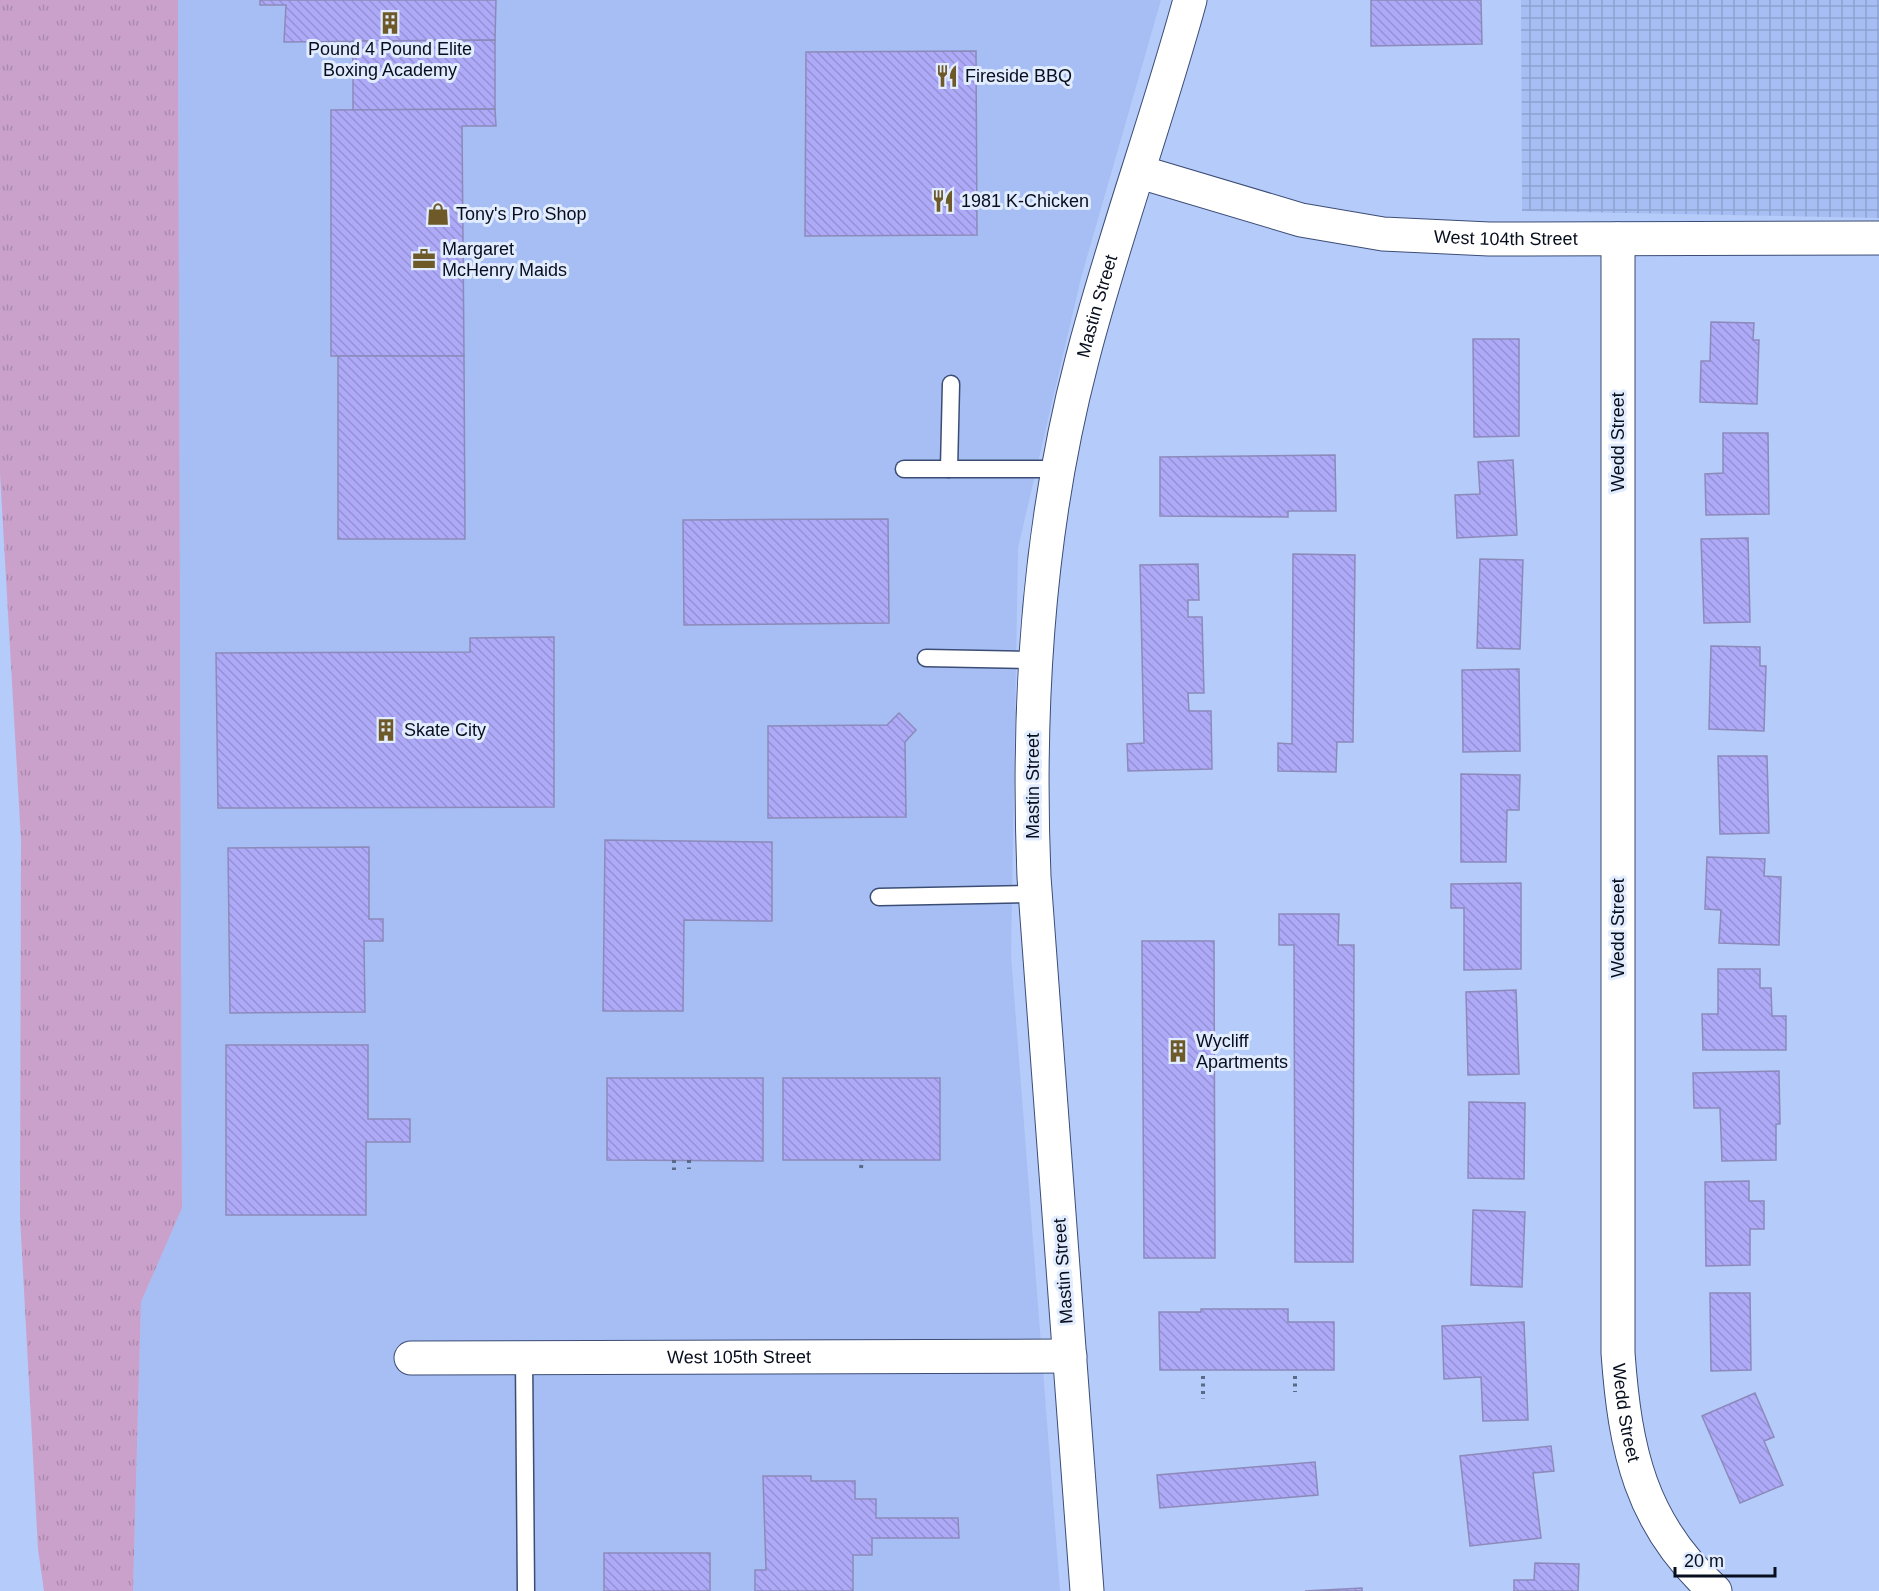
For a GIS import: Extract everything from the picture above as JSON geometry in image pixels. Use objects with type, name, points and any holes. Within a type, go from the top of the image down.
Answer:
[{"type":"street","name":"Mastin Street","points":[[1088,1591],[1035,894],[1030,781],[1036,660],[1039,614],[1058,469],[1082,361],[1190,0]]},
{"type":"street","name":"West 104th Street","points":[[1140,172],[1301,220],[1383,234],[1489,239],[1879,238]]},
{"type":"street","name":"Wedd Street","points":[[1618,239],[1618,1353],[1623,1416],[1629,1447],[1650,1509],[1677,1552],[1712,1590]]},
{"type":"street","name":"West 105th Street","points":[[411,1358],[1070,1356]]},
{"type":"lane","points":[[949,469],[951,384]]},
{"type":"lane","points":[[904,469],[1058,469]]},
{"type":"lane","points":[[926,658],[1036,660]]},
{"type":"lane","points":[[879,897],[1035,894]]},
{"type":"lane","points":[[524,1358],[526,1591]]},
{"type":"path","points":[[674,1160],[674,1170]]},
{"type":"path","points":[[690,1160],[690,1169]]},
{"type":"path","points":[[861,1168],[862,1160]]},
{"type":"path","points":[[1203,1376],[1203,1399]]},
{"type":"path","points":[[1295,1376],[1295,1392]]},
{"type":"shaded area","points":[[178,0],[1161,0],[1081,278],[1018,548],[1011,955],[1060,1591],[133,1591],[141,1302],[182,1207]]},
{"type":"shaded area","points":[[1521,0],[1879,0],[1879,218],[1522,211]]},
{"type":"green space","points":[[0,0],[178,0],[182,1208],[141,1302],[133,1591],[44,1591],[38,1549],[20,1217],[21,840],[0,473]]},
{"type":"building","name":"Pound 4 Pound Elite Boxing Academy","points":[[260,0],[496,0],[495,40],[284,42],[286,5],[260,5]]},
{"type":"building","points":[[1371,0],[1481,0],[1482,44],[1371,46]]},
{"type":"building","points":[[495,40],[495,109],[353,110],[353,41]]},
{"type":"building","points":[[976,51],[977,235],[805,236],[806,52]]},
{"type":"building","points":[[495,109],[496,126],[462,126],[464,356],[331,356],[331,110]]},
{"type":"building","points":[[1711,322],[1754,323],[1753,340],[1759,340],[1757,404],[1700,402],[1701,361],[1710,361]]},
{"type":"building","points":[[1473,339],[1519,339],[1519,436],[1474,437]]},
{"type":"building","points":[[338,356],[464,356],[465,539],[338,539]]},
{"type":"building","points":[[1723,433],[1768,433],[1769,514],[1706,515],[1705,474],[1723,473]]},
{"type":"building","points":[[1335,455],[1336,511],[1288,511],[1288,517],[1160,516],[1160,457]]},
{"type":"building","points":[[1513,460],[1517,535],[1457,538],[1455,495],[1480,494],[1478,462]]},
{"type":"building","points":[[888,519],[889,623],[684,625],[683,520]]},
{"type":"building","points":[[1748,538],[1750,622],[1704,623],[1701,539]]},
{"type":"building","points":[[1293,554],[1355,555],[1353,742],[1337,742],[1336,772],[1278,771],[1278,743],[1292,744]]},
{"type":"building","points":[[1480,559],[1523,560],[1520,649],[1477,648]]},
{"type":"building","points":[[1198,564],[1199,600],[1188,600],[1188,617],[1202,617],[1204,693],[1188,693],[1189,711],[1211,711],[1212,769],[1128,771],[1127,744],[1144,743],[1140,565]]},
{"type":"building","name":"Skate City","points":[[554,637],[554,807],[218,808],[216,653],[470,652],[470,638]]},
{"type":"building","points":[[1711,646],[1760,647],[1760,666],[1766,666],[1764,731],[1709,729]]},
{"type":"building","points":[[1519,669],[1520,751],[1463,752],[1462,670]]},
{"type":"building","points":[[899,713],[916,730],[905,742],[906,817],[768,818],[768,726],[887,725]]},
{"type":"building","points":[[1718,756],[1767,756],[1769,833],[1720,834]]},
{"type":"building","points":[[1461,774],[1520,775],[1519,810],[1507,810],[1506,862],[1461,862]]},
{"type":"building","points":[[605,840],[772,842],[772,921],[684,920],[683,1011],[603,1011]]},
{"type":"building","points":[[369,847],[369,919],[383,919],[383,941],[364,941],[365,1012],[230,1013],[228,848]]},
{"type":"building","points":[[1707,857],[1765,859],[1764,876],[1781,877],[1779,945],[1719,943],[1721,910],[1705,909]]},
{"type":"building","points":[[1521,883],[1521,969],[1464,970],[1464,908],[1451,908],[1451,884]]},
{"type":"building","points":[[1279,914],[1339,914],[1338,945],[1354,945],[1353,1262],[1295,1262],[1294,945],[1279,945]]},
{"type":"building","name":"Wycliff Apartments","points":[[1142,941],[1214,941],[1215,1258],[1144,1258]]},
{"type":"building","points":[[1718,969],[1760,969],[1760,988],[1771,988],[1772,1016],[1786,1016],[1786,1050],[1703,1050],[1702,1014],[1718,1014]]},
{"type":"building","points":[[1516,990],[1519,1074],[1468,1075],[1466,992]]},
{"type":"building","points":[[226,1045],[368,1045],[368,1119],[410,1119],[410,1142],[366,1142],[366,1215],[226,1215]]},
{"type":"building","points":[[1779,1071],[1780,1124],[1776,1124],[1776,1160],[1722,1161],[1720,1108],[1694,1108],[1693,1073]]},
{"type":"building","points":[[607,1078],[763,1078],[763,1161],[607,1160]]},
{"type":"building","points":[[783,1078],[940,1078],[940,1160],[783,1160]]},
{"type":"building","points":[[1469,1102],[1525,1103],[1524,1179],[1468,1178]]},
{"type":"building","points":[[1749,1181],[1749,1201],[1764,1201],[1764,1229],[1750,1229],[1750,1265],[1706,1266],[1705,1182]]},
{"type":"building","points":[[1473,1210],[1525,1212],[1522,1287],[1471,1285]]},
{"type":"building","points":[[1710,1293],[1750,1293],[1751,1370],[1711,1371]]},
{"type":"building","points":[[1201,1309],[1288,1309],[1288,1322],[1334,1322],[1334,1370],[1160,1370],[1159,1312],[1201,1312]]},
{"type":"building","points":[[1524,1322],[1528,1420],[1483,1421],[1481,1377],[1444,1379],[1442,1326]]},
{"type":"building","points":[[1755,1393],[1774,1437],[1764,1441],[1783,1485],[1740,1503],[1702,1416]]},
{"type":"building","points":[[1551,1446],[1554,1471],[1533,1473],[1541,1538],[1470,1546],[1460,1456]]},
{"type":"building","points":[[1315,1462],[1318,1495],[1160,1508],[1157,1475]]},
{"type":"building","points":[[763,1476],[811,1476],[811,1481],[855,1481],[855,1499],[876,1499],[876,1518],[958,1518],[959,1538],[872,1538],[872,1555],[853,1555],[853,1591],[755,1591],[755,1570],[766,1570]]},
{"type":"building","points":[[604,1553],[710,1553],[710,1591],[604,1591]]},
{"type":"building","points":[[1535,1563],[1579,1564],[1578,1591],[1514,1591],[1514,1580],[1534,1580]]},
{"type":"building","points":[[1362,1588],[1362,1591],[1305,1591]]},
{"type":"place","name":"Pound 4 Pound Elite Boxing Academy","points":[[390,23]]},
{"type":"place","name":"Fireside BBQ","points":[[947,76]]},
{"type":"place","name":"1981 K-Chicken","points":[[943,201]]},
{"type":"place","name":"Tony's Pro Shop","points":[[438,214]]},
{"type":"place","name":"Margaret McHenry Maids","points":[[424,259]]},
{"type":"place","name":"Skate City","points":[[386,730]]},
{"type":"place","name":"Wycliff Apartments","points":[[1178,1051]]}]
